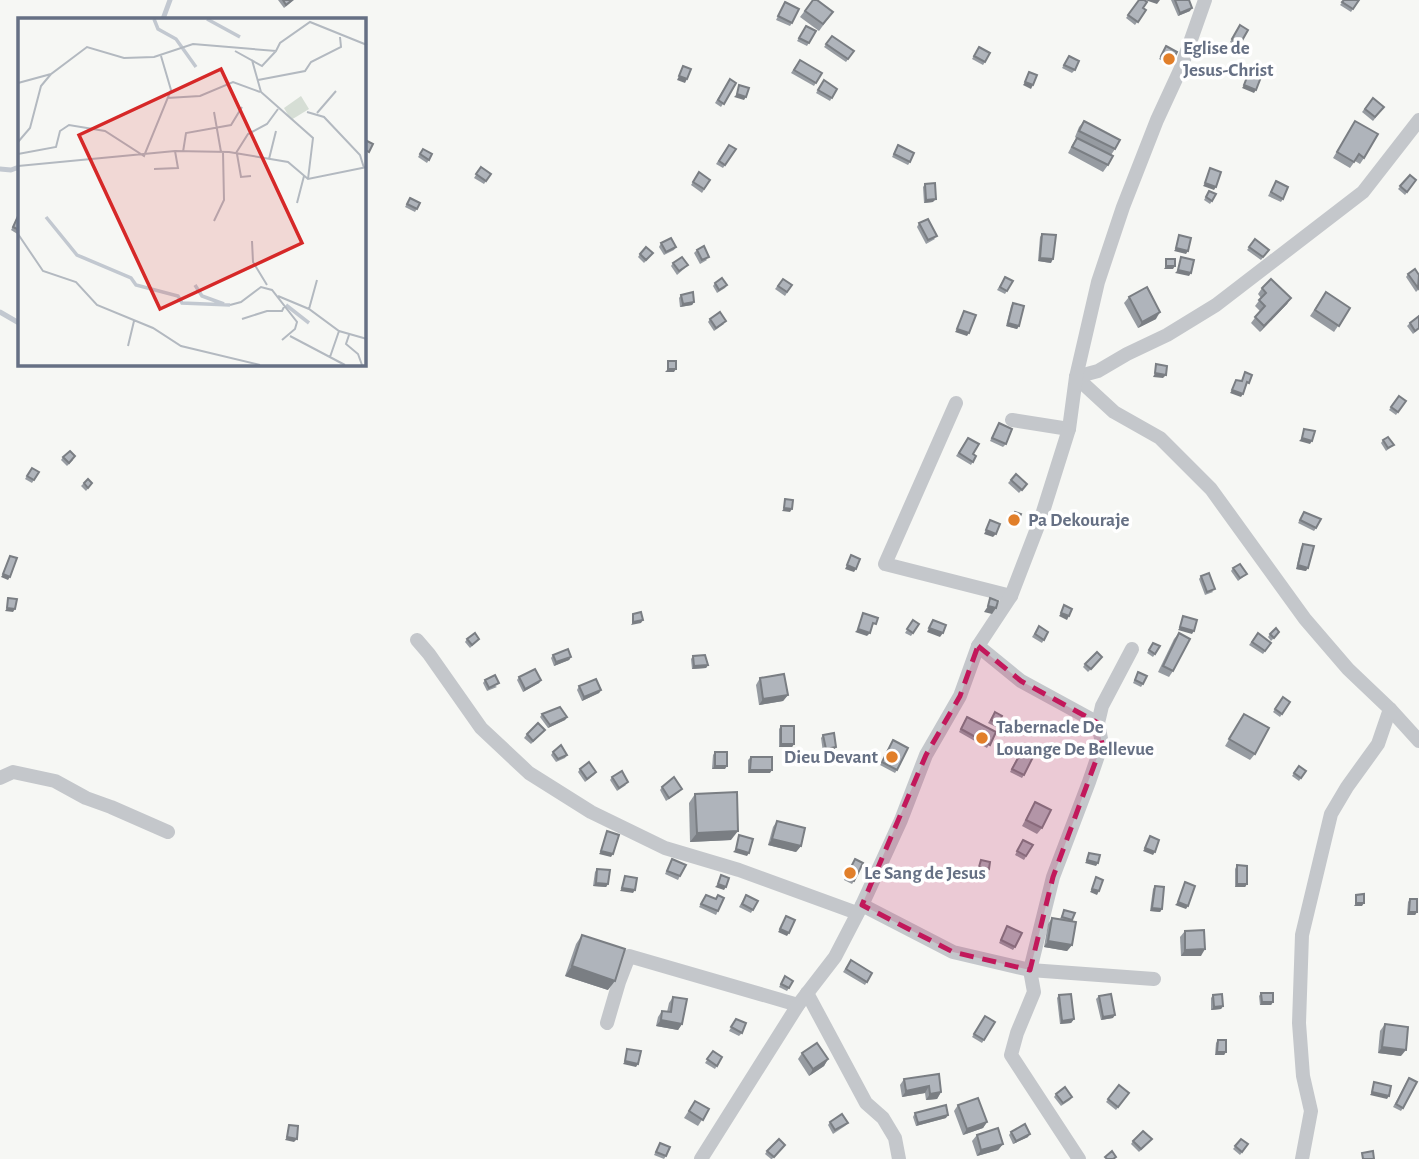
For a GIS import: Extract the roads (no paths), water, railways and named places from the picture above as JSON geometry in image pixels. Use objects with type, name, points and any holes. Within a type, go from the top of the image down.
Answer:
[{"type":"street","points":[[701,1159],[803,999],[835,957],[901,820],[926,755],[960,696],[978,646],[1012,596],[1041,518],[1069,429],[1076,377],[1098,282],[1115,230],[1157,120],[1181,68],[1205,0]]},
{"type":"street","points":[[1076,377],[1098,371],[1167,335],[1216,305],[1363,192],[1419,120]]},
{"type":"street","points":[[1076,377],[1114,412],[1160,438],[1211,489],[1305,619],[1348,669],[1419,741]]},
{"type":"street","points":[[956,403],[885,564],[1012,596]]},
{"type":"street","points":[[1012,420],[1069,429]]},
{"type":"street","points":[[417,640],[481,728],[529,773],[591,811],[665,848],[860,909],[953,952],[1030,970],[1154,979]]},
{"type":"street","points":[[978,646],[1021,681],[1098,723]]},
{"type":"street","points":[[1079,1159],[1011,1055],[1034,992],[1030,970],[1053,877],[1102,744],[1098,723],[1102,706],[1132,649]]},
{"type":"street","points":[[1302,1159],[1311,1111],[1303,1076],[1300,1023],[1302,935],[1331,814],[1378,744],[1390,709]]},
{"type":"street","points":[[0,778],[13,772],[55,781],[86,798],[167,832]]},
{"type":"street","points":[[607,1023],[629,956],[803,999],[866,1103],[883,1118],[895,1138],[899,1159]]},
{"type":"waterway","points":[[163,18],[170,0]]},
{"type":"waterway","points":[[0,169],[18,167]]},
{"type":"waterway","points":[[0,312],[18,322]]},
{"type":"place","name":"Eglise de Jesus-Christ","points":[[1169,59]]},
{"type":"place","name":"Pa Dekouraje","points":[[1014,520]]},
{"type":"place","name":"Tabernacle De Louange De Bellevue","points":[[982,738]]},
{"type":"place","name":"Dieu Devant","points":[[892,757]]},
{"type":"place","name":"Le Sang de Jesus","points":[[850,873]]}]
